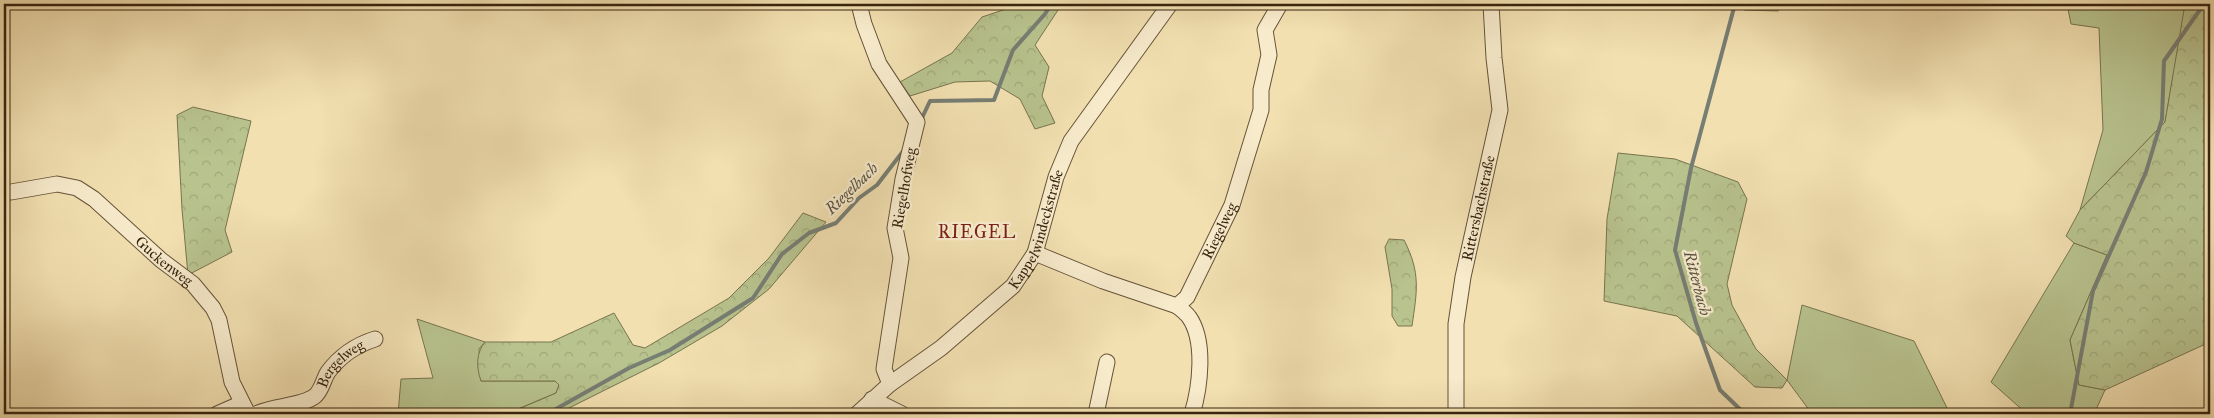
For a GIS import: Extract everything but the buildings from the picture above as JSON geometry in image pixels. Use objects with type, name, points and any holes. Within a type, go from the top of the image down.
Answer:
[{"type":"street","name":"Riegelhofweg","points":[[859,4],[864,24],[879,64],[916,122],[903,179],[895,228],[901,258],[884,368],[890,384]]},
{"type":"street","name":"Kappelwindeckstraße","points":[[857,414],[890,384],[941,348],[1013,286],[1035,252],[1056,177],[1071,141],[1170,4]]},
{"type":"street","name":"Riegelweg","points":[[1177,306],[1187,297],[1232,205],[1260,110],[1261,90],[1269,55],[1265,30],[1280,4]]},
{"type":"street","name":"Rittersbachstraße","points":[[1456,414],[1456,324],[1462,277],[1500,110],[1494,58],[1491,4]]},
{"type":"street","name":"Guckenweg","points":[[11,192],[57,184],[77,188],[90,196],[161,260],[193,284],[213,308],[219,320],[232,382],[245,409]]},
{"type":"street","points":[[1035,252],[1111,284],[1177,306],[1188,317],[1194,328],[1198,345],[1199,390],[1192,414]]},
{"type":"street","name":"Bergelweg","points":[[256,414],[316,396],[328,373],[341,359],[352,349],[375,339]]},
{"type":"street","points":[[1096,414],[1107,362]]},
{"type":"street","points":[[872,400],[902,414]]},
{"type":"street","points":[[217,414],[245,409]]},
{"type":"green space","points":[[1021,4],[1062,4],[1035,45],[1049,67],[1042,96],[1055,123],[1035,129],[1020,99],[990,81],[955,82],[910,96],[900,82],[952,53],[982,17]]},
{"type":"green space","points":[[1740,4],[1782,4],[1782,7],[1778,11],[1744,10]]},
{"type":"green space","points":[[2067,4],[2186,4],[2165,122],[2080,210],[2103,130],[2099,28],[2071,24]]},
{"type":"green space","points":[[2185,4],[2210,4],[2210,342],[2105,390],[2079,385],[2070,340],[2107,255],[2074,243],[2066,236],[2080,210],[2165,122]]},
{"type":"green space","points":[[193,107],[251,121],[225,230],[232,252],[188,275],[177,115]]},
{"type":"green space","points":[[1618,153],[1675,159],[1738,182],[1747,199],[1727,284],[1732,305],[1756,349],[1787,380],[1782,388],[1755,387],[1677,316],[1604,301],[1607,219]]},
{"type":"green space","points":[[803,213],[826,222],[769,289],[722,326],[659,363],[557,414],[507,414],[556,393],[559,385],[555,381],[481,381],[478,371],[478,360],[485,342],[551,342],[614,313],[633,345],[645,348],[729,298],[769,258]]},
{"type":"green space","points":[[1389,239],[1404,240],[1413,262],[1416,292],[1412,326],[1398,326],[1392,316],[1392,289],[1385,247]]},
{"type":"green space","points":[[2074,243],[2107,255],[2070,340],[2079,385],[2105,390],[2094,414],[2027,414],[1991,382]]},
{"type":"green space","points":[[1802,305],[1914,341],[1950,414],[1812,414],[1787,380]]},
{"type":"green space","points":[[417,319],[485,342],[479,349],[481,381],[555,381],[559,385],[556,393],[506,414],[398,414],[401,379],[433,378]]},
{"type":"waterway","name":"Riegelbach","points":[[921,120],[930,101],[994,100],[1013,50],[1045,14],[1051,4]]},
{"type":"waterway","name":"Ritterbach","points":[[1735,4],[1691,168],[1675,250],[1696,323],[1720,390],[1745,414]]},
{"type":"waterway","points":[[2070,414],[2093,291],[2146,172],[2162,119],[2164,61],[2206,4]]},
{"type":"waterway","name":"Riegelbach","points":[[547,414],[629,368],[670,350],[753,298],[782,254],[809,233],[836,223],[859,198],[877,185],[904,150]]},
{"type":"district","name":"RIEGEL","points":[[977,232]]}]
